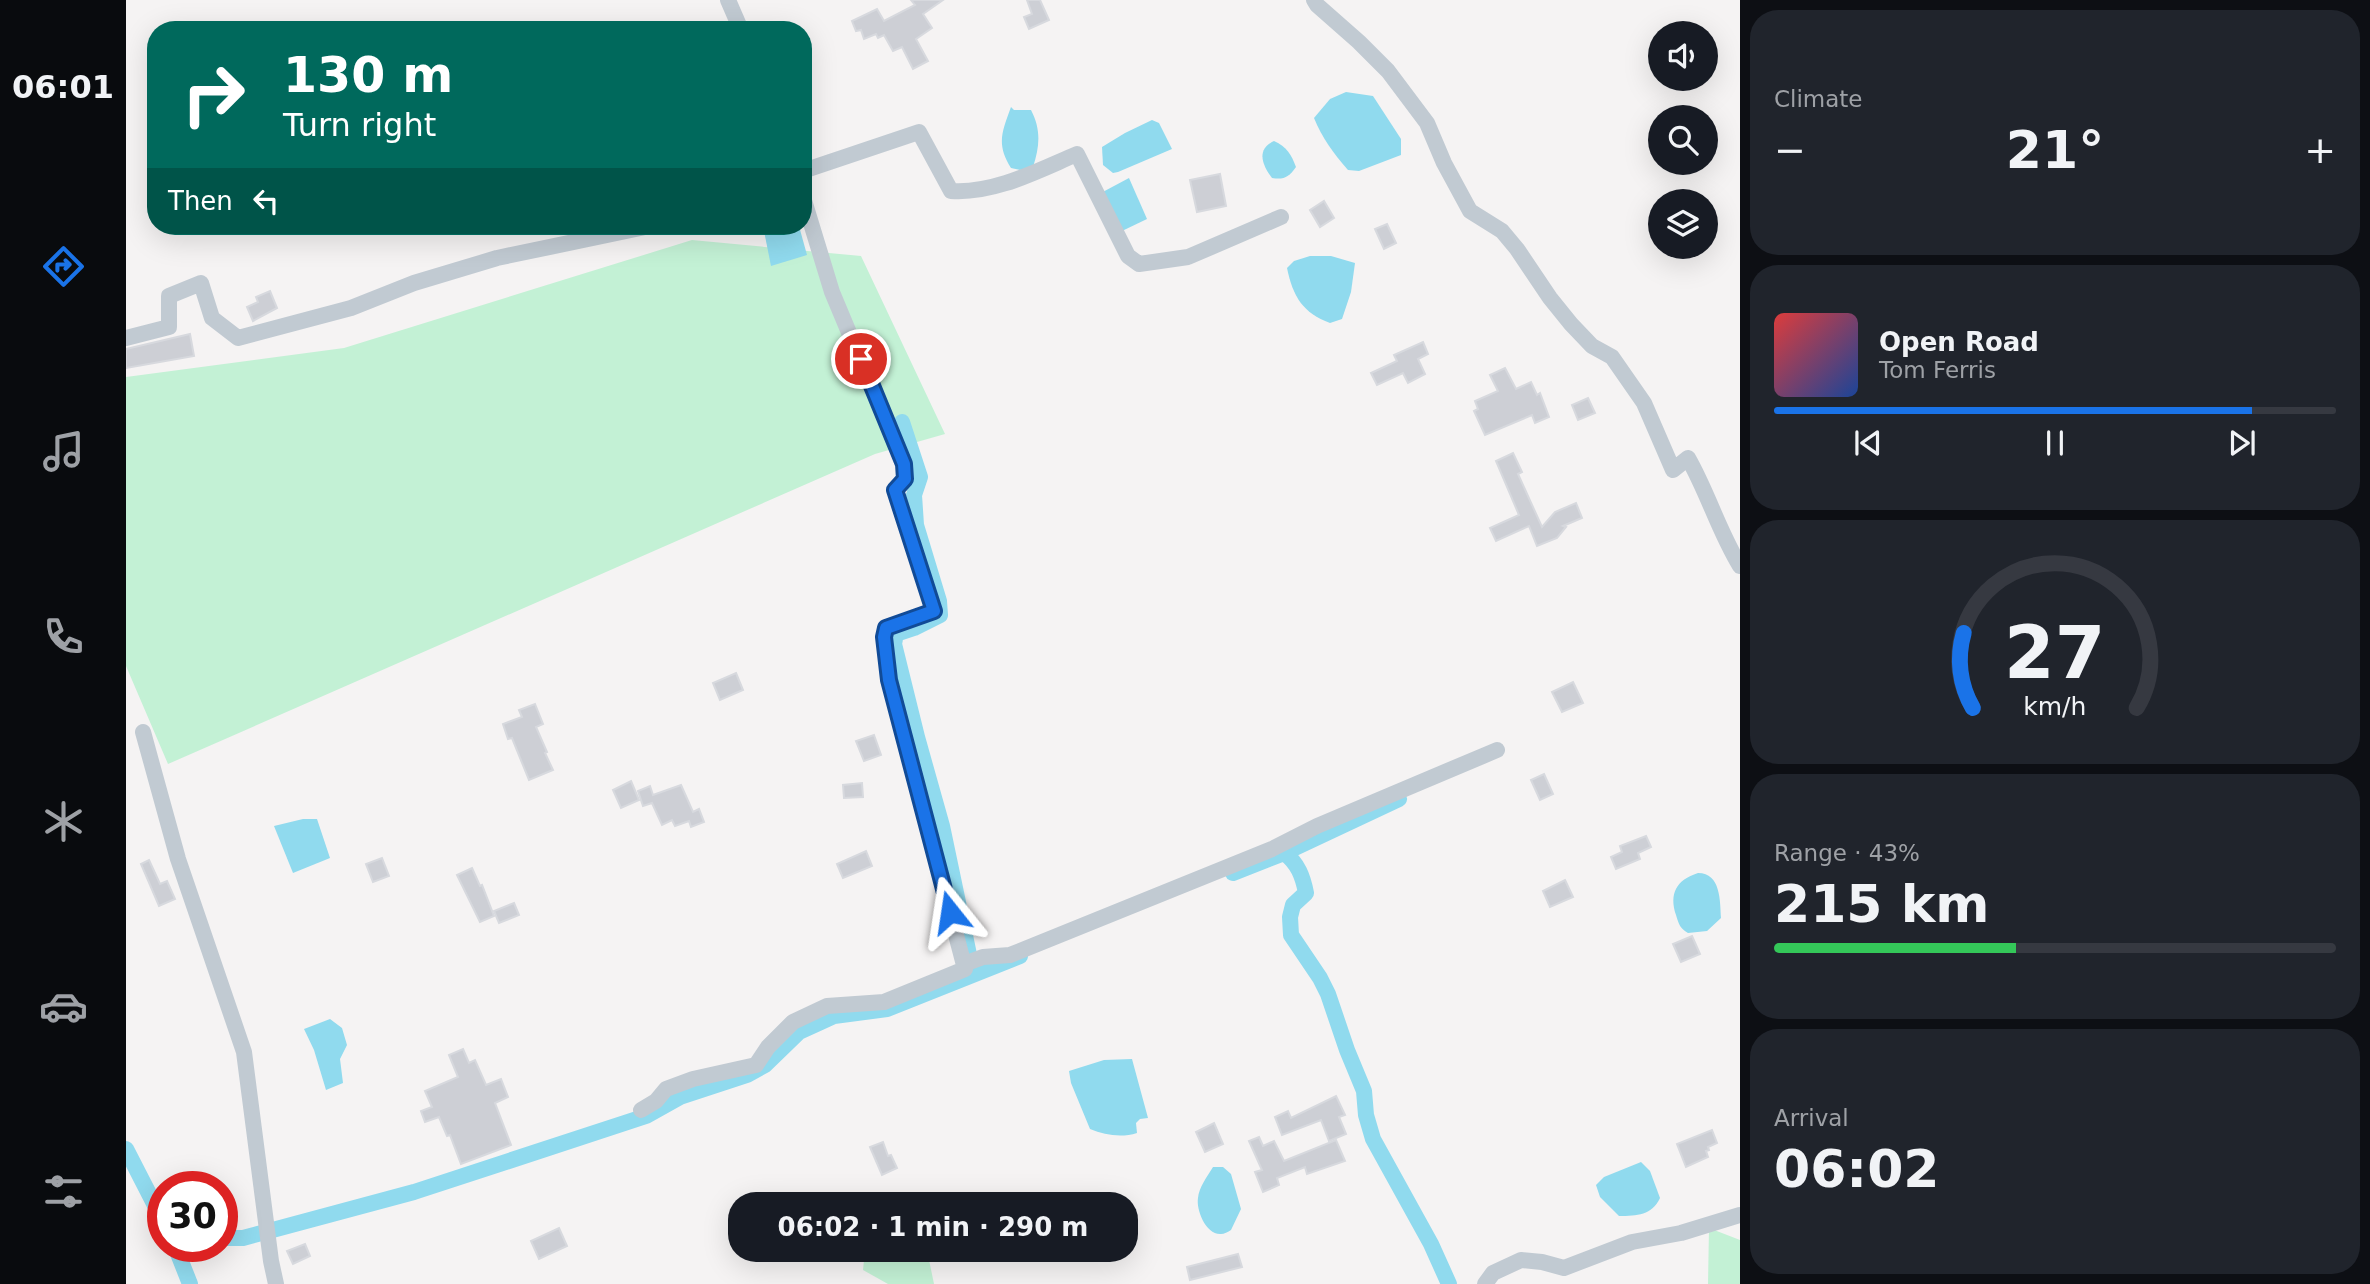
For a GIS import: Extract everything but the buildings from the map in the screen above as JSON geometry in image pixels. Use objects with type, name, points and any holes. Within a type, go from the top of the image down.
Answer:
[{"type":"street","points":[[729,0],[737,21]]},
{"type":"street","points":[[1314,0],[1388,71],[1427,123],[1444,163],[1470,211],[1502,231],[1572,324],[1592,346],[1612,357],[1630,380],[1644,403],[1673,470],[1688,458],[1740,566]]},
{"type":"street","points":[[812,168],[919,132],[951,191],[972,192],[1021,177],[1077,154],[1128,256],[1139,264],[1188,257],[1281,217]]},
{"type":"street","points":[[641,1110],[656,1101],[666,1089],[693,1079],[756,1065],[793,1022],[827,1006],[884,1002],[965,969],[889,680],[884,637],[886,628],[934,611],[895,490],[905,479],[904,464],[891,427],[832,292],[812,226]]},
{"type":"street","points":[[126,338],[169,327],[169,296],[201,283],[212,318],[238,338],[351,308],[414,283],[497,258],[614,235]]},
{"type":"street","points":[[143,732],[178,859],[244,1052],[276,1284]]},
{"type":"street","points":[[964,964],[983,957],[1010,955],[1272,849],[1317,826],[1497,750]]},
{"type":"street","points":[[1485,1284],[1493,1273],[1521,1260],[1564,1268],[1632,1242],[1681,1233],[1740,1215]]},
{"type":"green space","points":[[692,240],[861,256],[945,434],[875,454],[168,764],[126,666],[126,377],[344,348]]},
{"type":"green space","points":[[1709,1228],[1740,1240],[1740,1284],[1708,1284]]},
{"type":"green space","points":[[864,1262],[929,1262],[934,1284],[888,1284],[863,1270]]},
{"type":"water","points":[[1346,92],[1373,96],[1401,139],[1401,155],[1359,171],[1348,170],[1329,146],[1314,118],[1330,99]]},
{"type":"water","points":[[1011,107],[1014,110],[1031,110],[1037,124],[1037,152],[1033,167],[1020,170],[1011,168],[1003,152],[1003,131]]},
{"type":"water","points":[[1152,120],[1159,123],[1172,149],[1118,172],[1113,173],[1103,165],[1102,147]]},
{"type":"water","points":[[1274,141],[1288,151],[1296,167],[1283,178],[1272,178],[1263,163],[1265,148]]},
{"type":"water","points":[[1129,178],[1147,219],[1122,231],[1099,194]]},
{"type":"water","points":[[765,235],[801,235],[807,255],[771,266]]},
{"type":"water","points":[[1310,256],[1331,256],[1355,263],[1351,292],[1342,319],[1330,323],[1321,319],[1306,309],[1296,296],[1287,268],[1294,261]]},
{"type":"water","points":[[303,819],[317,819],[330,858],[293,873],[274,826]]},
{"type":"water","points":[[1698,873],[1706,874],[1715,883],[1721,918],[1707,931],[1688,933],[1681,928],[1678,921],[1674,894],[1684,880]]},
{"type":"water","points":[[330,1019],[342,1028],[347,1045],[340,1059],[343,1083],[326,1090],[314,1050],[304,1029]]},
{"type":"water","points":[[1132,1059],[1148,1118],[1140,1119],[1136,1123],[1137,1133],[1131,1135],[1113,1135],[1090,1129],[1071,1083],[1069,1071],[1104,1060]]},
{"type":"water","points":[[1641,1162],[1650,1171],[1660,1198],[1648,1211],[1632,1216],[1619,1216],[1600,1197],[1596,1185],[1604,1177]]},
{"type":"water","points":[[1213,1167],[1223,1167],[1231,1174],[1241,1209],[1231,1230],[1222,1234],[1207,1226],[1200,1215],[1198,1203],[1200,1190]]},
{"type":"waterway","points":[[902,422],[920,477],[914,495],[916,525],[939,601],[940,615],[896,634],[894,644],[942,826],[972,969]]},
{"type":"waterway","points":[[1284,853],[1399,799]]},
{"type":"waterway","points":[[1233,873],[1284,853],[1299,871],[1306,893],[1293,905],[1290,917],[1291,935],[1328,994],[1364,1091],[1366,1115],[1373,1139],[1431,1244],[1449,1284]]},
{"type":"waterway","points":[[238,1238],[414,1192],[646,1116],[680,1097],[747,1075],[765,1065],[799,1032],[834,1016],[887,1009],[1020,956]]},
{"type":"waterway","points":[[126,1149],[147,1190]]},
{"type":"waterway","points":[[181,1262],[190,1284]]},
{"type":"route","points":[[861,359],[904,464],[905,479],[895,490],[934,611],[886,628],[884,637],[889,680],[950,912]]}]
